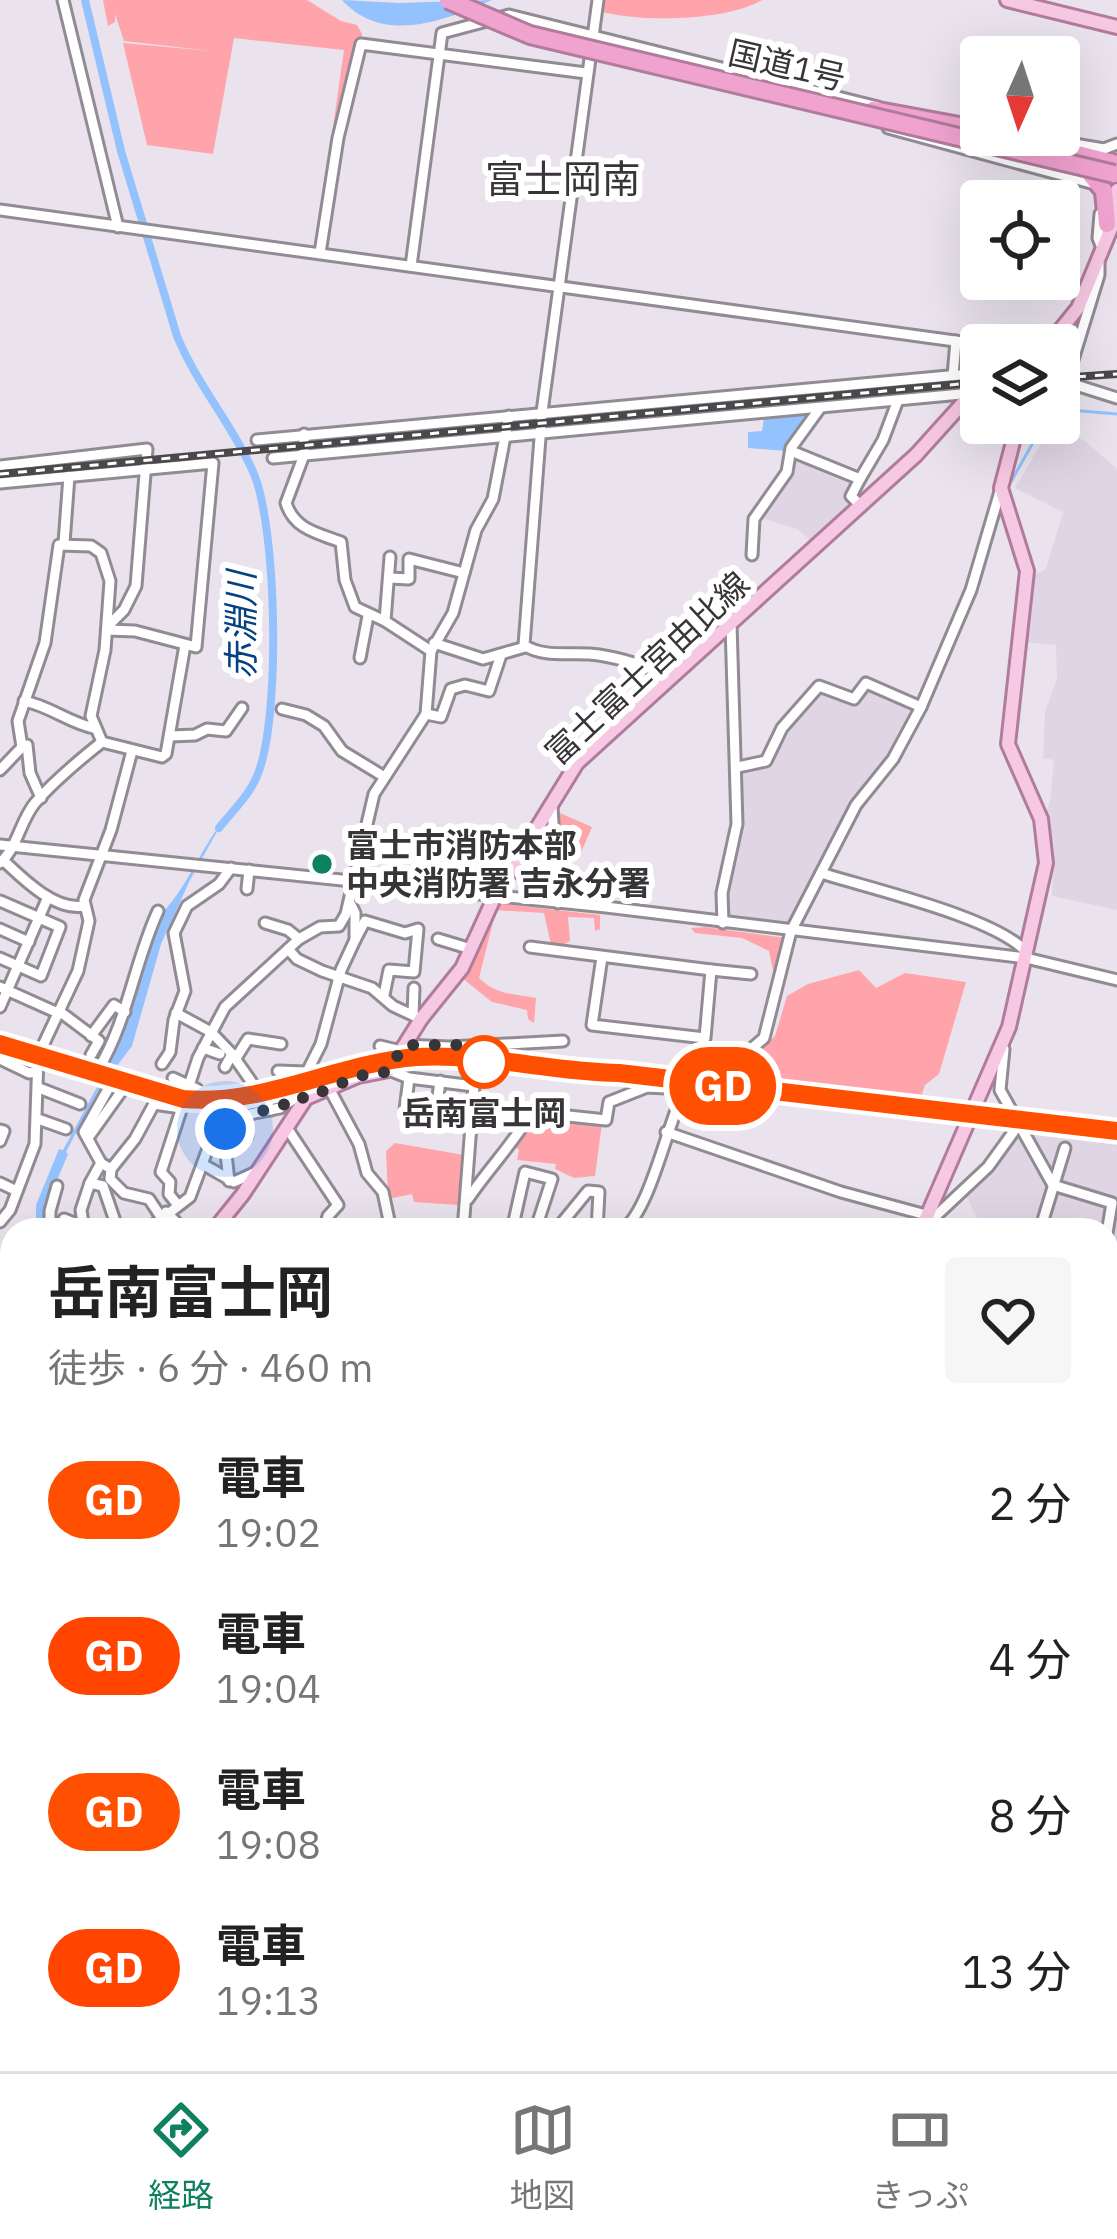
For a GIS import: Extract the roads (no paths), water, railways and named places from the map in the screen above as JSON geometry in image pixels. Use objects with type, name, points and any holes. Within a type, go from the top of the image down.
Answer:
[{"type":"highway","name":"国道1号","points":[[448,0],[530,34],[1117,171]]},
{"type":"highway","name":"国道1号","points":[[464,0],[558,35],[871,113]]},
{"type":"highway","points":[[871,113],[960,125]]},
{"type":"highway","points":[[871,113],[960,134]]},
{"type":"highway","points":[[1080,154],[1117,148]]},
{"type":"highway","points":[[1090,154],[1117,171]]},
{"type":"highway","points":[[1049,156],[1090,175],[1104,191],[1109,233]]},
{"type":"highway","points":[[1090,175],[1117,171]]},
{"type":"main road","points":[[1007,0],[1117,27]]},
{"type":"main road","points":[[1070,324],[1083,311],[1109,233],[1117,190]]},
{"type":"main road","name":"富士富士宮由比線","points":[[389,1070],[417,1017],[456,977],[495,896],[577,763],[916,455],[960,407]]},
{"type":"main road","points":[[925,1218],[1005,1037],[1046,853],[1041,819],[1008,744],[1027,571],[1001,488],[1013,444]]},
{"type":"main road","points":[[223,1218],[258,1171],[271,1163],[303,1097],[389,1070]]},
{"type":"street","points":[[63,0],[84,97],[121,227]]},
{"type":"street","points":[[525,646],[542,412],[597,1]]},
{"type":"street","points":[[411,266],[442,33],[509,15],[854,102],[960,124]]},
{"type":"street","points":[[483,22],[511,34],[1088,179],[1101,200],[1098,238],[1109,233]]},
{"type":"street","points":[[320,253],[338,138],[361,44],[586,73]]},
{"type":"street","points":[[1080,145],[1117,148]]},
{"type":"street","points":[[0,210],[960,342]]},
{"type":"street","points":[[1080,324],[1083,311]]},
{"type":"street","points":[[952,376],[956,341]]},
{"type":"street","points":[[257,440],[960,375]]},
{"type":"street","points":[[1080,388],[1117,398]]},
{"type":"street","points":[[273,458],[820,408],[960,391]]},
{"type":"street","points":[[861,506],[851,496],[884,440],[898,400]]},
{"type":"street","points":[[752,554],[754,519],[787,472],[790,451],[820,408]]},
{"type":"street","points":[[177,1204],[161,1172],[211,1032],[232,998],[299,939],[320,927],[339,926],[350,903],[369,808],[383,776],[426,715],[433,647],[453,613],[476,530],[493,499],[508,416]]},
{"type":"street","points":[[304,434],[304,455],[286,502],[288,511],[298,524],[341,542],[350,595],[355,607],[368,616],[433,647],[483,659],[525,646],[540,653],[604,656],[672,677]]},
{"type":"street","points":[[0,466],[147,449],[136,586],[108,628]]},
{"type":"street","points":[[790,451],[860,479]]},
{"type":"street","points":[[0,483],[213,463],[196,647],[108,628]]},
{"type":"street","points":[[64,543],[69,476]]},
{"type":"street","points":[[634,1218],[690,1078],[735,1065],[764,1038],[791,931],[856,806],[893,759],[921,707],[970,590],[1001,488]]},
{"type":"street","points":[[22,747],[18,721],[46,643],[59,545],[91,546],[101,553],[110,581],[108,628],[92,704],[94,728],[102,742],[162,757],[170,747],[172,703],[185,645]]},
{"type":"street","points":[[385,621],[390,557]]},
{"type":"street","points":[[391,578],[409,579],[409,559],[464,573]]},
{"type":"street","points":[[360,658],[368,616]]},
{"type":"street","points":[[723,923],[722,892],[737,824],[731,624]]},
{"type":"street","points":[[426,715],[441,717],[448,695],[458,686],[489,691],[501,655]]},
{"type":"street","points":[[738,766],[766,760],[782,728],[819,686],[854,700],[866,683],[921,707]]},
{"type":"street","points":[[24,701],[94,728]]},
{"type":"street","points":[[171,736],[207,729],[226,731],[242,708]]},
{"type":"street","points":[[281,709],[306,715],[324,726],[342,751],[383,776]]},
{"type":"street","points":[[84,906],[74,908],[48,897],[2,862],[32,806],[102,742]]},
{"type":"street","points":[[0,770],[27,745],[30,773],[41,797]]},
{"type":"street","points":[[2,1215],[35,1144],[39,1054],[78,971],[89,921],[84,906],[132,751]]},
{"type":"street","points":[[552,800],[559,903]]},
{"type":"street","points":[[0,845],[1026,956],[1117,980]]},
{"type":"street","points":[[162,1064],[170,1052],[186,983],[174,933],[187,906],[218,884],[231,868]]},
{"type":"street","points":[[247,890],[249,870]]},
{"type":"street","points":[[821,873],[975,922],[1020,945],[1026,956]]},
{"type":"street","points":[[0,1007],[48,897]]},
{"type":"street","points":[[0,901],[60,927],[41,976],[0,958]]},
{"type":"street","points":[[350,903],[355,940]]},
{"type":"street","points":[[39,1054],[98,1070],[121,1029],[158,911]]},
{"type":"street","points":[[161,1218],[190,1196],[214,1132],[242,1115],[303,1097],[306,1072],[321,1044],[339,976],[365,920],[405,933],[418,928],[414,972],[389,970],[384,995]]},
{"type":"street","points":[[265,923],[299,939]]},
{"type":"street","points":[[0,929],[28,942]]},
{"type":"street","points":[[438,938],[471,949]]},
{"type":"street","points":[[530,947],[752,974]]},
{"type":"street","points":[[288,949],[304,962],[384,995],[393,1006],[417,1017]]},
{"type":"street","points":[[602,957],[592,1025],[705,1038],[711,970]]},
{"type":"street","points":[[599,977],[617,979]]},
{"type":"street","points":[[170,982],[186,983]]},
{"type":"street","points":[[414,988],[417,1017]]},
{"type":"street","points":[[4,989],[59,1012],[99,1041],[91,1055]]},
{"type":"street","points":[[219,990],[232,998]]},
{"type":"street","points":[[91,1036],[114,1005],[125,1012]]},
{"type":"street","points":[[176,1013],[211,1032],[225,1060],[271,1110]]},
{"type":"street","points":[[1005,1037],[1000,1090],[1017,1127],[1053,1185],[1112,1203],[1110,1218]]},
{"type":"street","points":[[225,1060],[248,1039],[281,1044]]},
{"type":"street","points":[[380,1046],[563,1041]]},
{"type":"street","points":[[201,1053],[225,1060]]},
{"type":"street","points":[[0,1059],[37,1072]]},
{"type":"street","points":[[389,1070],[409,1078],[472,1084],[464,1218]]},
{"type":"street","points":[[278,1071],[306,1072]]},
{"type":"street","points":[[173,1078],[193,1087]]},
{"type":"street","points":[[405,1111],[409,1078]]},
{"type":"street","points":[[435,1120],[440,1081]]},
{"type":"street","points":[[111,1084],[84,1132],[110,1178],[149,1199],[168,1218]]},
{"type":"street","points":[[474,1106],[606,1120],[609,1102],[647,1087],[684,1089]]},
{"type":"street","points":[[39,1088],[80,1104]]},
{"type":"street","points":[[329,1088],[365,1142],[367,1173],[383,1192],[388,1218]]},
{"type":"street","points":[[88,1138],[123,1089]]},
{"type":"street","points":[[82,1218],[90,1183],[136,1139],[154,1104],[181,1108]]},
{"type":"street","points":[[465,1203],[532,1112]]},
{"type":"street","points":[[242,1115],[247,1136]]},
{"type":"street","points":[[38,1119],[66,1130]]},
{"type":"street","points":[[223,1127],[229,1181]]},
{"type":"street","points":[[934,1218],[988,1167],[1017,1127]]},
{"type":"street","points":[[287,1128],[338,1205],[328,1218]]},
{"type":"street","points":[[0,1130],[4,1131],[0,1142]]},
{"type":"street","points":[[666,1132],[841,1192],[926,1215]]},
{"type":"street","points":[[1043,1218],[1065,1148]]},
{"type":"street","points":[[204,1165],[229,1181]]},
{"type":"street","points":[[229,1181],[258,1171]]},
{"type":"street","points":[[514,1218],[525,1172],[552,1178],[539,1218]]},
{"type":"street","points":[[90,1183],[103,1186],[114,1218]]},
{"type":"street","points":[[0,1184],[17,1191]]},
{"type":"street","points":[[123,1187],[124,1207]]},
{"type":"street","points":[[566,1218],[588,1191],[599,1192],[598,1218]]},
{"type":"street","points":[[50,1218],[57,1192],[81,1210]]},
{"type":"water","points":[[342,0],[492,0],[434,21],[395,25],[358,14]]},
{"type":"water","points":[[811,412],[786,451],[748,448],[748,432],[762,431],[764,418]]},
{"type":"water","points":[[223,821],[161,944],[132,1046],[98,1091],[66,1152],[48,1202],[49,1218],[36,1218],[36,1205],[59,1149],[63,1150],[115,1054],[112,1051],[145,953],[162,921],[158,917]]},
{"type":"waterway","name":"赤淵川","points":[[85,0],[121,151],[177,336],[254,474],[268,537],[273,671],[265,750],[257,776],[219,828]]},
{"type":"waterway","points":[[1080,411],[1117,414]]},
{"type":"waterway","points":[[1008,487],[1032,444]]},
{"type":"waterway","points":[[936,684],[979,584],[1001,508]]},
{"type":"waterway","points":[[876,787],[899,761],[913,731]]},
{"type":"waterway","points":[[842,843],[862,803]]},
{"type":"waterway","points":[[793,939],[823,878]]},
{"type":"waterway","points":[[768,1038],[782,984]]},
{"type":"waterway","points":[[737,1066],[762,1046]]},
{"type":"waterway","points":[[704,1083],[718,1076]]},
{"type":"waterway","points":[[688,1093],[700,1090]]},
{"type":"waterway","points":[[636,1205],[659,1147]]},
{"type":"railway","points":[[1080,377],[1117,374]]},
{"type":"railway","points":[[0,474],[960,384]]},
{"type":"railway","points":[[0,1044],[183,1099],[243,1097],[387,1061],[442,1056],[1117,1131]]},
{"type":"train","name":"GD","points":[[0,1044],[183,1099],[260,1095],[382,1061],[422,1057],[619,1073],[1117,1131]]},
{"type":"place","name":"富士市消防本部 中央消防署 吉永分署","points":[[322,864]]},
{"type":"place","name":"岳南富士岡","points":[[484,1062]]},
{"type":"district","name":"富士岡南","points":[[563,179]]}]
